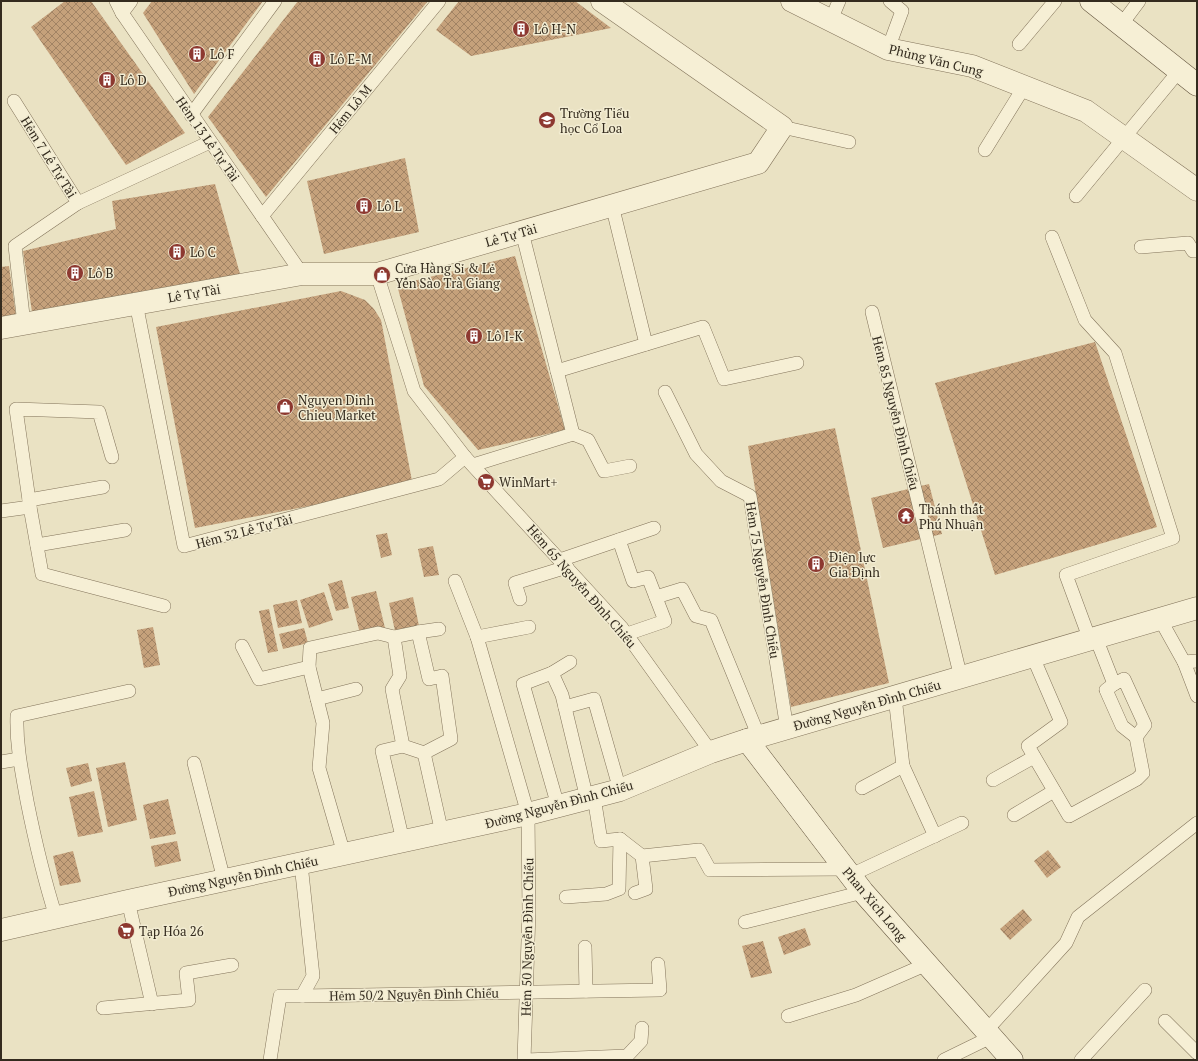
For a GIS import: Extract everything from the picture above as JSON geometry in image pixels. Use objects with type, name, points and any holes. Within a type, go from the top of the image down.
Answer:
[{"type":"street","points":[[602,1],[782,127]]},
{"type":"street","name":"Phùng Văn Cung","points":[[795,1],[835,11],[888,49],[972,66],[1086,111],[1197,190]]},
{"type":"street","points":[[1091,1],[1197,85]]},
{"type":"street","name":"Lê Tự Tài","points":[[1,328],[302,274],[377,274],[758,163],[782,127]]},
{"type":"street","name":"Đường Nguyễn Đình Chiểu","points":[[1,930],[403,842],[528,814],[591,798],[620,790],[711,752],[1197,608]]},
{"type":"street","name":"Phan Xich Long","points":[[753,739],[853,879],[1012,1060]]},
{"type":"lane","points":[[119,7],[131,1]]},
{"type":"lane","points":[[191,115],[275,1]]},
{"type":"lane","name":"Hẻm Lô M","points":[[262,216],[439,1]]},
{"type":"lane","points":[[888,49],[902,11],[890,1]]},
{"type":"lane","points":[[1019,44],[1054,1]]},
{"type":"lane","points":[[1121,25],[1139,1]]},
{"type":"lane","name":"Hẻm 13 Lê Tự Tài","points":[[119,7],[191,115],[302,274]]},
{"type":"lane","points":[[1076,196],[1179,71]]},
{"type":"lane","points":[[985,150],[1024,87]]},
{"type":"lane","name":"Hẻm 7 Lê Tự Tài","points":[[14,101],[78,203],[15,246],[24,324]]},
{"type":"lane","points":[[782,127],[849,142]]},
{"type":"lane","points":[[78,203],[210,142]]},
{"type":"lane","points":[[612,205],[646,344]]},
{"type":"lane","points":[[522,232],[573,434]]},
{"type":"lane","points":[[1052,237],[1085,320],[1115,353],[1173,538],[1066,575],[1114,684]]},
{"type":"lane","points":[[1141,247],[1188,243],[1193,252],[1197,252]]},
{"type":"lane","name":"Hẻm 65 Nguyễn Đình Chiểu","points":[[377,274],[414,391],[469,461],[627,634],[711,752]]},
{"type":"lane","name":"Hẻm 32 Lê Tự Tài","points":[[136,303],[184,546],[440,479],[469,461]]},
{"type":"lane","name":"Hẻm 85 Nguyễn Đình Chiểu","points":[[872,312],[961,678]]},
{"type":"lane","points":[[557,371],[703,327],[724,379],[797,363]]},
{"type":"lane","name":"Hẻm 75 Nguyễn Đình Chiểu","points":[[665,392],[696,454],[721,481],[750,496],[786,729]]},
{"type":"lane","points":[[112,457],[99,412],[16,409],[42,574],[164,606]]},
{"type":"lane","points":[[469,461],[573,434],[588,440],[604,471],[630,466]]},
{"type":"lane","points":[[1,511],[30,503],[103,488]]},
{"type":"lane","points":[[520,599],[515,583],[620,540],[654,528]]},
{"type":"lane","points":[[37,545],[125,530]]},
{"type":"lane","points":[[620,540],[633,581],[648,577],[665,621],[627,634]]},
{"type":"lane","name":"Hẻm 50 Nguyễn Đình Chiểu","points":[[455,581],[477,637],[528,814],[529,911],[525,1060]]},
{"type":"lane","points":[[656,597],[682,589],[696,616],[711,620],[753,739]]},
{"type":"lane","points":[[1160,620],[1190,661],[1197,696]]},
{"type":"lane","points":[[477,637],[529,627]]},
{"type":"lane","points":[[344,854],[319,768],[323,723],[309,667],[310,648],[378,633],[394,637],[439,629]]},
{"type":"lane","points":[[403,842],[382,751],[402,746],[424,753],[451,739],[442,676],[429,679],[418,632]]},
{"type":"lane","points":[[394,637],[400,676],[392,689],[402,746]]},
{"type":"lane","points":[[242,646],[259,679],[309,667]]},
{"type":"lane","points":[[1033,657],[1060,722],[1028,746],[1069,816],[1137,779],[1143,773],[1136,737],[1122,726],[1106,690],[1124,679],[1145,725],[1136,737]]},
{"type":"lane","points":[[558,806],[523,684],[552,673],[570,662]]},
{"type":"lane","points":[[552,673],[565,707],[602,841],[620,839],[642,856],[699,850],[710,870],[853,879]]},
{"type":"lane","points":[[317,699],[356,689]]},
{"type":"lane","points":[[56,918],[44,879],[19,759],[16,733],[17,716],[129,691]]},
{"type":"lane","points":[[895,697],[903,766],[936,836]]},
{"type":"lane","points":[[565,707],[594,699],[620,790]]},
{"type":"lane","points":[[424,753],[442,833]]},
{"type":"lane","points":[[993,780],[1034,757]]},
{"type":"lane","points":[[1,762],[19,759]]},
{"type":"lane","points":[[194,763],[224,880]]},
{"type":"lane","points":[[862,788],[903,766]]},
{"type":"lane","points":[[1014,815],[1054,791]]},
{"type":"lane","points":[[745,922],[853,879],[962,823]]},
{"type":"lane","points":[[944,1060],[989,1034],[1066,942],[1078,917],[1197,823]]},
{"type":"lane","points":[[566,897],[606,894],[620,890],[620,839]]},
{"type":"lane","points":[[635,893],[646,889],[642,856]]},
{"type":"lane","points":[[301,864],[313,976],[302,996]]},
{"type":"lane","points":[[128,901],[152,1004]]},
{"type":"lane","points":[[585,947],[586,991]]},
{"type":"lane","name":"Hẻm 50/2 Nguyễn Đình Chiểu","points":[[270,1060],[280,996],[660,990],[658,964]]},
{"type":"lane","points":[[788,1016],[856,995],[927,964]]},
{"type":"lane","points":[[103,1008],[189,1000],[186,973],[232,965]]},
{"type":"lane","points":[[1080,1060],[1145,990]]},
{"type":"lane","points":[[1166,1021],[1197,1053]]},
{"type":"lane","points":[[525,1060],[608,1058],[627,1056],[641,1041],[642,1028]]},
{"type":"building","name":"Lô D","points":[[65,1],[91,1],[185,133],[126,165],[31,27]]},
{"type":"building","name":"Lô F","points":[[152,1],[263,1],[194,94],[143,13]]},
{"type":"building","name":"Lô E-M","points":[[298,1],[428,1],[266,197],[208,117]]},
{"type":"building","name":"Lô H-N","points":[[459,1],[575,1],[611,28],[471,56],[436,30]]},
{"type":"building","name":"Lô L","points":[[405,158],[419,232],[324,254],[307,181]]},
{"type":"building","name":"Lô C","points":[[215,184],[240,274],[32,312],[23,251],[116,229],[112,201]]},
{"type":"building","name":"Lô I-K","points":[[515,256],[565,430],[478,450],[424,386],[397,285]]},
{"type":"building","points":[[9,266],[16,316],[1,318],[1,267]]},
{"type":"building","name":"Nguyen Dinh Chieu Market","points":[[341,291],[365,300],[374,309],[381,320],[413,486],[195,528],[156,327]]},
{"type":"building","points":[[1095,342],[1157,527],[995,575],[935,383]]},
{"type":"building","name":"Điện lực Gia Định","points":[[835,428],[889,683],[791,707],[748,446]]},
{"type":"building","name":"Thánh thất Phú Nhuận","points":[[929,484],[942,534],[883,548],[871,498]]},
{"type":"building","points":[[387,533],[392,555],[381,558],[376,535]]},
{"type":"building","points":[[433,546],[439,575],[424,577],[418,549]]},
{"type":"building","points":[[342,580],[349,608],[336,611],[328,584]]},
{"type":"building","points":[[376,591],[385,628],[360,634],[351,597]]},
{"type":"building","points":[[324,592],[333,620],[309,628],[300,600]]},
{"type":"building","points":[[413,597],[419,626],[395,631],[389,603]]},
{"type":"building","points":[[297,600],[302,623],[278,628],[273,605]]},
{"type":"building","points":[[269,609],[278,651],[268,653],[259,611]]},
{"type":"building","points":[[153,627],[160,665],[144,668],[137,630]]},
{"type":"building","points":[[304,628],[308,643],[283,649],[279,634]]},
{"type":"building","points":[[125,762],[137,820],[108,827],[96,768]]},
{"type":"building","points":[[88,763],[92,781],[71,787],[66,768]]},
{"type":"building","points":[[94,791],[103,832],[78,837],[69,797]]},
{"type":"building","points":[[168,799],[176,834],[150,839],[143,805]]},
{"type":"building","points":[[177,841],[181,861],[155,867],[151,846]]},
{"type":"building","points":[[1048,850],[1061,867],[1047,878],[1034,861]]},
{"type":"building","points":[[73,851],[81,882],[60,886],[53,856]]},
{"type":"building","points":[[1023,909],[1032,920],[1010,940],[1000,929]]},
{"type":"building","points":[[805,928],[811,945],[784,955],[778,937]]},
{"type":"building","points":[[763,941],[772,973],[751,978],[742,946]]},
{"type":"place","name":"Lô H-N","points":[[521,29]]},
{"type":"place","name":"Lô F","points":[[197,54]]},
{"type":"place","name":"Lô E-M","points":[[317,59]]},
{"type":"place","name":"Lô D","points":[[107,80]]},
{"type":"place","name":"Trường Tiểu học Cổ Loa","points":[[547,120]]},
{"type":"place","name":"Lô L","points":[[364,206]]},
{"type":"place","name":"Lô C","points":[[177,252]]},
{"type":"place","name":"Lô B","points":[[75,273]]},
{"type":"place","name":"Cửa Hàng Sỉ & Lẻ Yến Sào Trà Giang","points":[[382,275]]},
{"type":"place","name":"Lô I-K","points":[[474,336]]},
{"type":"place","name":"Nguyen Dinh Chieu Market","points":[[285,407]]},
{"type":"place","name":"WinMart+","points":[[486,482]]},
{"type":"place","name":"Thánh thất Phú Nhuận","points":[[906,516]]},
{"type":"place","name":"Điện lực Gia Định","points":[[816,564]]},
{"type":"place","name":"Tạp Hóa 26","points":[[126,931]]}]
